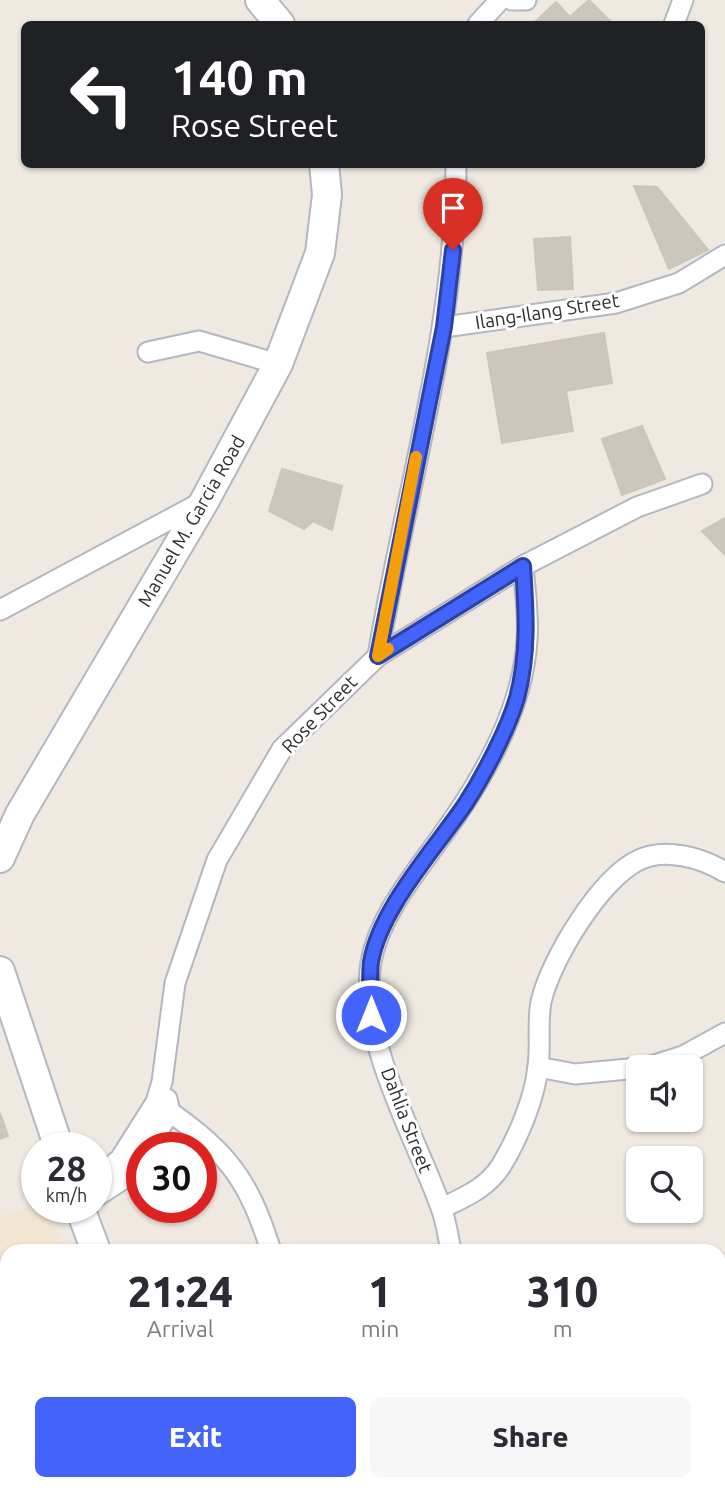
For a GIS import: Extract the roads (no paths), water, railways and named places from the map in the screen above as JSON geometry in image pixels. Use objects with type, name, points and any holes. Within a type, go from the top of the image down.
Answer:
[{"type":"main road","points":[[260,0],[278,21]]},
{"type":"main road","name":"Manuel M. Garcia Road","points":[[0,858],[20,814],[205,500],[278,364],[320,253],[327,195],[324,168]]},
{"type":"main road","points":[[0,971],[54,1132]]},
{"type":"main road","points":[[86,1223],[93,1244]]},
{"type":"street","points":[[481,21],[500,0]]},
{"type":"street","points":[[512,0],[526,0]]},
{"type":"street","points":[[675,21],[683,0]]},
{"type":"street","points":[[378,656],[444,327],[456,225],[456,168]]},
{"type":"street","name":"Ilang-Ilang Street","points":[[444,327],[617,303],[679,283],[725,255]]},
{"type":"street","points":[[148,352],[199,341],[278,364]]},
{"type":"street","name":"Rose Street","points":[[153,1132],[163,1107],[162,1082],[174,984],[217,860],[282,749],[378,656],[523,566],[637,507],[702,484]]},
{"type":"street","points":[[1,609],[205,500]]},
{"type":"street","name":"Dahlia Street","points":[[450,1244],[442,1208],[385,1065],[371,1015],[371,961],[387,919],[410,880],[467,801],[516,699],[527,640],[523,566]]},
{"type":"street","points":[[442,1208],[480,1189],[501,1166],[517,1132],[538,1067],[542,1001],[581,916],[607,887],[639,859],[670,854],[708,862],[725,872]]},
{"type":"street","points":[[685,1055],[725,1033]]},
{"type":"street","points":[[538,1067],[575,1074],[626,1069]]},
{"type":"street","points":[[163,1107],[206,1136],[240,1178],[259,1214],[269,1244]]},
{"type":"street","name":"Rose Street","points":[[112,1166],[163,1107]]}]
